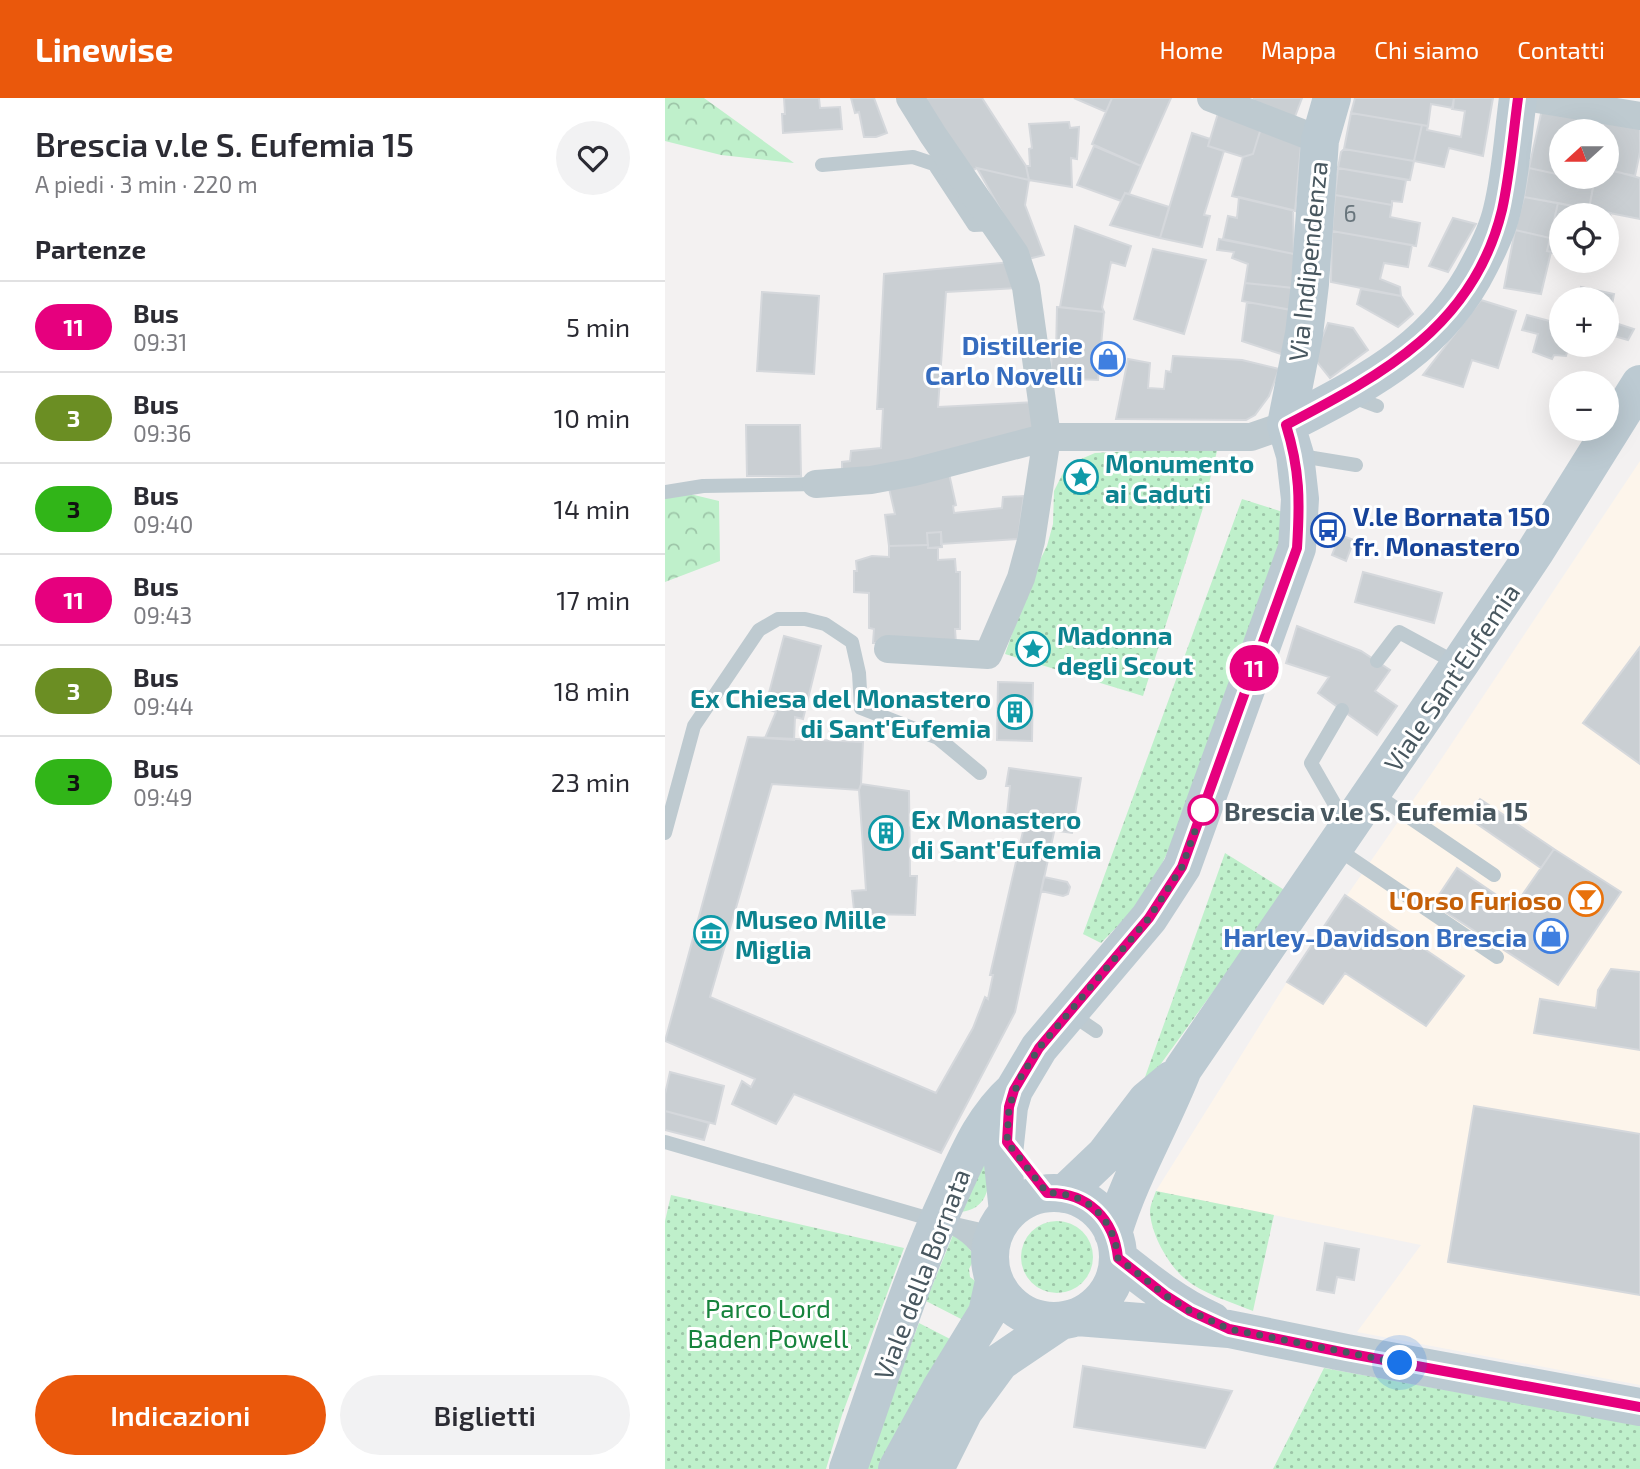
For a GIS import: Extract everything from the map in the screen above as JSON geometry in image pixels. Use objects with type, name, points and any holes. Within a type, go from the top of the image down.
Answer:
[{"type":"street","points":[[888,649],[987,658],[1021,578],[1031,541],[1047,437],[1026,287],[1015,254],[910,98]]},
{"type":"street","points":[[1211,98],[1320,140]]},
{"type":"street","name":"Via Indipendenza","points":[[1084,1012],[1182,867],[1297,548],[1300,499],[1290,440],[1308,297],[1320,140],[1332,98]]},
{"type":"street","points":[[816,484],[871,480],[914,472],[1047,437],[1251,437],[1290,440],[1361,400],[1447,317],[1466,292],[1488,248],[1502,210],[1518,98]]},
{"type":"street","points":[[1531,98],[1640,117]]},
{"type":"street","name":"Viale Sant'Eufemia","points":[[1116,1246],[1128,1192],[1163,1119],[1183,1069],[1343,839],[1535,552],[1640,384]]},
{"type":"street","name":"Viale della Bornata","points":[[848,1469],[938,1220],[978,1133],[995,1109],[1014,1090],[1039,1048],[1084,1012]]},
{"type":"street","name":"Viale Sant'Eufemia","points":[[1055,1193],[1105,1155],[1147,1100],[1183,1069]]},
{"type":"street","name":"Viale della Bornata","points":[[897,1469],[940,1390],[987,1313],[1009,1107],[1014,1090]]},
{"type":"street","points":[[1007,1142],[1055,1193]]},
{"type":"street","points":[[1229,1329],[1190,1311],[1165,1295],[1116,1246],[1099,1211],[1088,1203],[1055,1193],[1025,1199],[996,1248],[1009,1304],[1032,1318],[1229,1329],[1640,1407]]},
{"type":"street","points":[[935,1469],[964,1411],[1000,1362],[1068,1319],[1091,1310],[1106,1293],[1116,1273],[1116,1246]]},
{"type":"lane","points":[[822,165],[913,157],[935,164],[974,225],[995,224]]},
{"type":"lane","points":[[1290,440],[1356,465]]},
{"type":"lane","points":[[665,492],[703,486],[816,484]]},
{"type":"lane","points":[[665,833],[694,726],[759,630],[778,619],[805,619],[825,624],[852,642],[859,673],[861,708],[938,738],[980,773]]},
{"type":"lane","points":[[1377,661],[1399,632],[1459,665]]},
{"type":"lane","points":[[1342,710],[1311,764],[1343,839],[1497,957]]},
{"type":"lane","points":[[1373,793],[1494,875]]},
{"type":"lane","points":[[665,1142],[938,1220],[996,1248]]},
{"type":"lane","points":[[938,1220],[964,1234],[979,1248],[996,1248]]},
{"type":"shaded area","points":[[1640,461],[1640,1385],[1357,1332],[1421,1245],[1156,1191],[1287,982],[1436,767]]},
{"type":"green space","points":[[665,98],[704,98],[794,163],[721,155],[665,141]]},
{"type":"green space","points":[[1218,447],[1203,508],[1143,696],[1005,654],[1033,574],[1047,546],[1053,524],[1054,491],[1062,475],[1074,462],[1095,453]]},
{"type":"green space","points":[[665,488],[719,501],[720,561],[665,582]]},
{"type":"green space","points":[[1242,499],[1283,512],[1278,548],[1182,823],[1145,898],[1101,943],[1083,934]]},
{"type":"green space","points":[[1225,853],[1286,891],[1139,1094]]},
{"type":"green space","points":[[986,1131],[989,1168],[987,1192],[974,1208],[961,1212]]},
{"type":"green space","points":[[1156,1191],[1274,1215],[1253,1311],[1200,1289],[1172,1265],[1161,1248],[1151,1221],[1150,1209]]},
{"type":"green space","name":"Parco Lord Baden Powell","points":[[671,1195],[904,1248],[842,1415],[826,1469],[665,1469],[665,1221]]},
{"type":"green space","points":[[1057,1221],[1077,1227],[1087,1237],[1093,1257],[1087,1277],[1077,1287],[1057,1293],[1037,1287],[1027,1277],[1021,1257],[1027,1237],[1037,1227]]},
{"type":"green space","points":[[953,1235],[966,1244],[975,1257],[969,1269],[970,1277],[978,1283],[965,1321],[926,1301]]},
{"type":"green space","points":[[919,1323],[952,1340],[878,1469],[864,1469]]},
{"type":"green space","points":[[1324,1368],[1640,1425],[1640,1469],[1273,1469]]},
{"type":"building","points":[[784,98],[819,98],[820,108],[840,107],[842,129],[783,133]]},
{"type":"building","points":[[851,98],[874,98],[887,133],[864,137],[859,112],[855,113]]},
{"type":"building","points":[[917,98],[982,98],[1026,166],[1029,180],[977,168],[969,172]]},
{"type":"building","points":[[1074,98],[1112,98],[1106,112]]},
{"type":"building","points":[[1112,98],[1171,98],[1141,166],[1092,144]]},
{"type":"building","points":[[1254,98],[1302,98],[1293,122],[1252,104]]},
{"type":"building","points":[[1355,98],[1454,98],[1453,108],[1431,104],[1428,126],[1351,113]]},
{"type":"building","points":[[1454,98],[1493,98],[1483,156],[1449,148],[1444,167],[1414,161],[1422,125],[1428,126],[1427,130],[1461,137],[1465,111],[1452,109]]},
{"type":"building","points":[[1542,109],[1604,118],[1549,119],[1549,172],[1529,168]]},
{"type":"building","points":[[1219,110],[1261,128],[1253,154],[1243,157],[1208,146]]},
{"type":"building","points":[[1351,113],[1422,125],[1414,161],[1344,149]]},
{"type":"building","points":[[1619,120],[1640,123],[1640,152],[1635,176],[1619,172]]},
{"type":"building","points":[[1069,122],[1070,128],[1079,127],[1077,159],[1071,158],[1072,187],[1029,180],[1026,166],[1030,166],[1029,149],[1032,148],[1029,124]]},
{"type":"building","points":[[1261,128],[1301,145],[1295,211],[1232,196],[1243,157],[1253,154]]},
{"type":"building","points":[[1192,133],[1210,139],[1208,146],[1224,151],[1204,215],[1210,216],[1202,247],[1160,238]]},
{"type":"building","points":[[1094,146],[1141,166],[1129,194],[1125,193],[1121,201],[1077,185]]},
{"type":"building","points":[[1344,149],[1414,161],[1410,180],[1338,168]]},
{"type":"building","points":[[977,168],[1029,180],[1025,205],[1044,255],[1024,260],[1008,223]]},
{"type":"building","points":[[1338,168],[1406,180],[1402,202],[1392,201],[1392,205],[1335,195]]},
{"type":"building","points":[[1529,168],[1549,172],[1549,189],[1593,189],[1590,203],[1556,203],[1524,197]]},
{"type":"building","points":[[1619,172],[1640,178],[1640,219],[1619,215],[1619,203],[1590,203],[1593,189],[1619,189]]},
{"type":"building","points":[[1125,193],[1169,207],[1160,238],[1110,225]]},
{"type":"building","points":[[1335,195],[1392,205],[1390,217],[1420,223],[1416,246],[1332,231]]},
{"type":"building","points":[[1239,197],[1293,210],[1294,254],[1223,239],[1228,216],[1237,218]]},
{"type":"building","points":[[1524,197],[1558,203],[1549,203],[1549,238],[1515,230]]},
{"type":"building","points":[[1453,218],[1476,224],[1448,272],[1429,266]]},
{"type":"building","points":[[1075,226],[1131,246],[1125,266],[1111,262],[1102,307],[1104,312],[1060,307]]},
{"type":"building","points":[[1515,230],[1549,238],[1549,260],[1541,294],[1504,288]]},
{"type":"building","points":[[1332,231],[1412,245],[1408,267],[1384,263],[1380,279],[1400,287],[1401,296],[1331,282]]},
{"type":"building","points":[[1219,239],[1294,254],[1294,288],[1245,283],[1248,264],[1232,258],[1234,252],[1217,250]]},
{"type":"building","points":[[1153,249],[1206,260],[1184,334],[1134,319]]},
{"type":"building","points":[[1011,262],[1018,288],[946,292],[938,407],[1036,402],[1035,432],[870,472],[842,473],[842,462],[850,461],[851,451],[881,448],[883,409],[877,409],[884,274]]},
{"type":"building","points":[[1245,283],[1293,288],[1291,310],[1242,301]]},
{"type":"building","points":[[1361,289],[1401,296],[1413,314],[1398,327],[1357,304]]},
{"type":"building","points":[[762,292],[819,296],[814,374],[757,371]]},
{"type":"building","points":[[1481,300],[1516,311],[1498,368],[1472,360],[1463,387],[1423,375]]},
{"type":"building","points":[[1247,302],[1292,310],[1284,355],[1242,341]]},
{"type":"building","points":[[1057,307],[1104,312],[1098,380],[1050,378],[1052,354],[1056,354]]},
{"type":"building","points":[[1527,315],[1549,321],[1549,357],[1553,357],[1552,359],[1533,352],[1538,334],[1522,330]]},
{"type":"building","points":[[1328,323],[1353,328],[1368,350],[1330,378],[1314,358]]},
{"type":"building","points":[[1619,324],[1634,329],[1628,340],[1619,337]]},
{"type":"building","points":[[1173,356],[1242,360],[1279,369],[1269,396],[1255,415],[1246,420],[1116,419],[1128,359],[1150,363],[1148,388],[1164,389],[1166,371],[1171,372]]},
{"type":"building","points":[[746,425],[800,425],[801,476],[747,476]]},
{"type":"building","points":[[948,469],[956,505],[953,506],[954,513],[1002,508],[1003,497],[1024,496],[1018,539],[941,544],[941,532],[927,533],[928,545],[889,546],[885,515],[895,514],[888,484]]},
{"type":"building","points":[[941,532],[942,547],[928,548],[927,533]]},
{"type":"building","points":[[1340,535],[1354,540],[1346,561],[1332,555]]},
{"type":"building","points":[[928,545],[928,548],[938,548],[938,560],[955,559],[956,572],[960,572],[960,629],[955,629],[956,643],[873,643],[874,629],[869,628],[869,593],[854,592],[856,561],[872,556],[889,557],[889,546]]},
{"type":"building","points":[[1363,572],[1442,593],[1434,623],[1355,602]]},
{"type":"building","points":[[1297,626],[1361,651],[1390,670],[1375,691],[1397,706],[1377,735],[1318,693],[1329,677],[1286,663]]},
{"type":"building","points":[[784,636],[821,646],[803,719],[795,717],[794,740],[765,738],[776,712],[765,708]]},
{"type":"building","points":[[1640,647],[1640,764],[1583,723]]},
{"type":"building","name":"Ex Chiesa del Monastero di Sant'Eufemia","points":[[998,682],[1033,683],[1032,741],[997,740]]},
{"type":"building","name":"Museo Mille Miglia","points":[[748,737],[863,742],[861,784],[859,790],[772,784],[710,997],[936,1093],[973,1028],[985,997],[988,999],[993,975],[990,975],[1024,827],[1054,832],[1015,1012],[941,1153],[794,1094],[776,1124],[732,1104],[742,1081],[751,1087],[755,1079],[665,1041]]},
{"type":"building","name":"Ex Monastero di Sant'Eufemia","points":[[1009,768],[1081,778],[1072,833],[1006,824]]},
{"type":"building","name":"Ex Monastero di Sant'Eufemia","points":[[861,784],[909,791],[910,876],[917,876],[915,915],[867,914],[867,910],[854,910],[852,891],[866,890],[859,790]]},
{"type":"building","points":[[1480,799],[1554,849],[1541,868],[1467,817]]},
{"type":"building","points":[[1554,849],[1621,892],[1558,985],[1433,904],[1457,868],[1514,907]]},
{"type":"building","points":[[1044,877],[1067,882],[1070,887],[1068,894],[1063,896],[1041,891]]},
{"type":"building","points":[[1345,895],[1464,976],[1426,1026],[1345,973],[1323,1004],[1287,982]]},
{"type":"building","points":[[1611,969],[1640,972],[1640,1050],[1534,1033],[1540,999],[1596,1008],[1598,990]]},
{"type":"building","points":[[670,1072],[724,1086],[715,1124],[665,1111],[665,1094]]},
{"type":"building","points":[[1474,1106],[1640,1134],[1640,1295],[1448,1262]]},
{"type":"building","points":[[665,1111],[709,1123],[704,1140],[665,1130]]},
{"type":"building","points":[[1325,1243],[1359,1249],[1354,1280],[1337,1277],[1334,1293],[1317,1290]]},
{"type":"building","points":[[1083,1366],[1232,1391],[1205,1448],[1074,1427]]},
{"type":"bus line","name":"11","points":[[1518,98],[1502,210],[1488,248],[1466,292],[1447,317],[1402,358],[1345,394],[1286,425],[1295,455],[1300,499],[1297,548],[1182,867],[1149,918],[1039,1048],[1014,1090],[1009,1107],[1007,1142],[1047,1193],[1076,1197],[1099,1211],[1114,1233],[1118,1258],[1190,1311],[1229,1329],[1640,1407]]},
{"type":"place","name":"Distillerie Carlo Novelli","points":[[1108,359]]},
{"type":"place","name":"Monumento ai Caduti","points":[[1081,477]]},
{"type":"place","name":"V.le Bornata 150 fr. Monastero","points":[[1328,530]]},
{"type":"place","name":"Madonna degli Scout","points":[[1033,649]]},
{"type":"place","name":"Ex Chiesa del Monastero di Sant'Eufemia","points":[[1015,712]]},
{"type":"place","name":"Brescia v.le S. Eufemia 15","points":[[1203,810]]},
{"type":"place","name":"Ex Monastero di Sant'Eufemia","points":[[886,833]]},
{"type":"place","name":"L'Orso Furioso","points":[[1586,899]]},
{"type":"place","name":"Museo Mille Miglia","points":[[711,933]]},
{"type":"place","name":"Harley-Davidson Brescia","points":[[1551,936]]},
{"type":"route","points":[[1203,810],[1205,803],[1182,867],[1149,918],[1039,1048],[1019,1080],[1009,1107],[1007,1142],[1047,1193],[1076,1197],[1099,1211],[1114,1233],[1118,1258],[1190,1311],[1229,1329],[1400,1363]]}]
